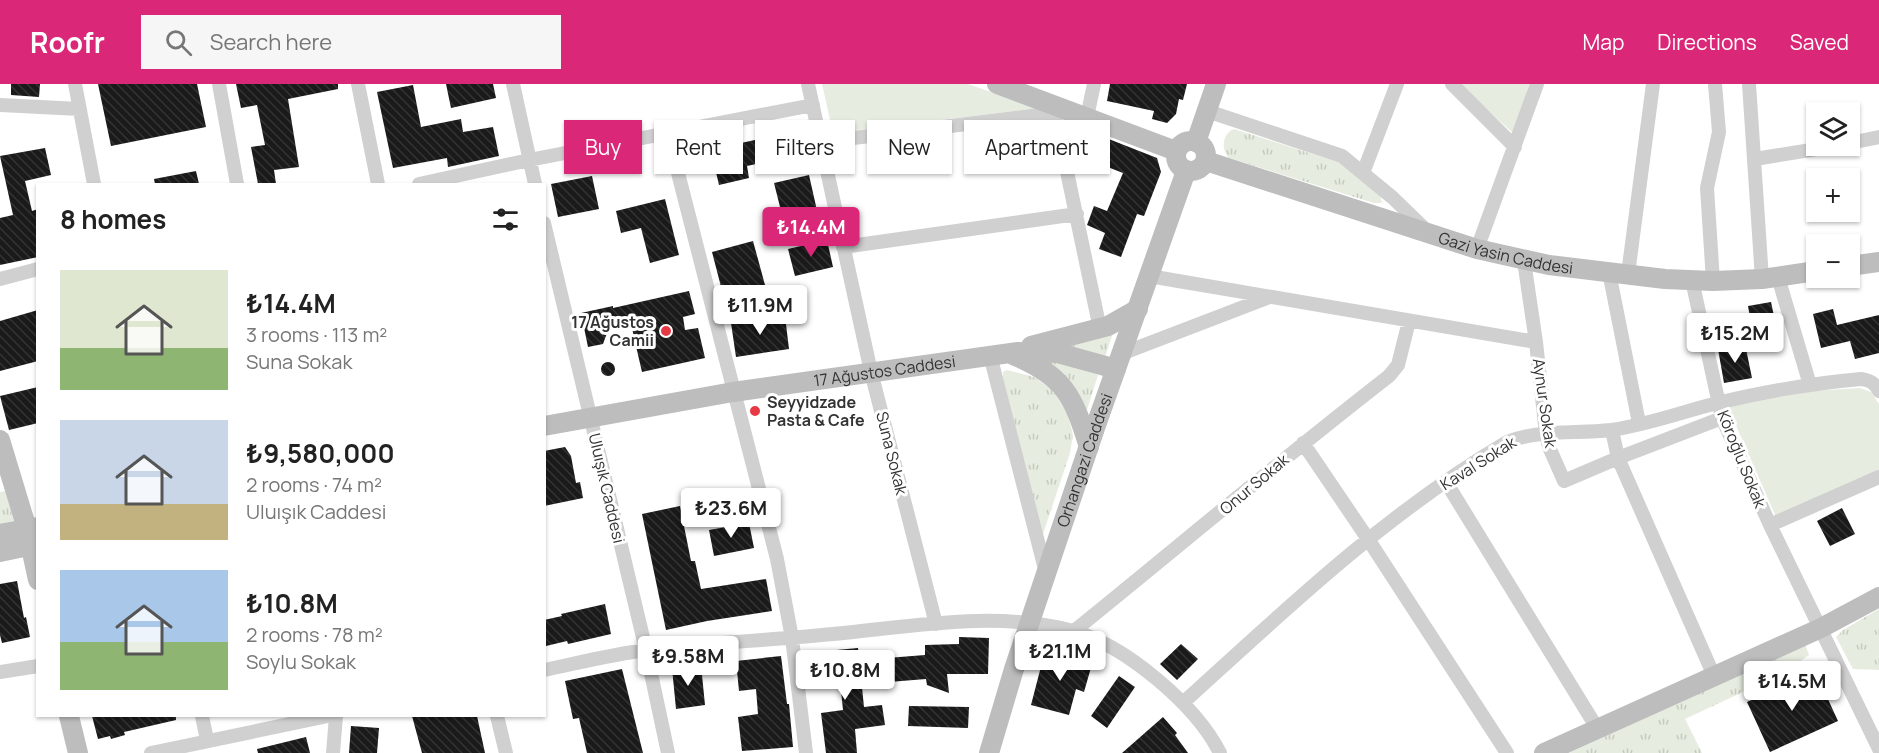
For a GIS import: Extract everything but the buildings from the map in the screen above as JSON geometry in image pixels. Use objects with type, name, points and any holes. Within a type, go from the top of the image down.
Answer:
[{"type":"street","points":[[75,84],[94,183]]},
{"type":"street","points":[[219,84],[237,183]]},
{"type":"street","points":[[358,84],[378,183]]},
{"type":"street","points":[[513,84],[535,183]]},
{"type":"street","name":"Suna Sokak","points":[[808,84],[816,120]]},
{"type":"street","points":[[997,84],[1054,109],[1087,117],[1176,151]]},
{"type":"street","points":[[1087,117],[1094,84]]},
{"type":"street","points":[[1196,142],[1216,84]]},
{"type":"street","points":[[1364,173],[1397,84]]},
{"type":"street","points":[[1452,84],[1515,147]]},
{"type":"street","points":[[1477,249],[1537,84]]},
{"type":"street","points":[[1639,423],[1619,273],[1653,84]]},
{"type":"street","points":[[1713,281],[1707,188],[1719,132],[1715,84]]},
{"type":"street","points":[[1749,84],[1755,159],[1770,278],[1810,385]]},
{"type":"street","points":[[0,105],[80,109]]},
{"type":"street","points":[[738,120],[813,105]]},
{"type":"street","points":[[855,137],[1054,109]]},
{"type":"street","points":[[1054,109],[1100,329]]},
{"type":"street","points":[[1207,111],[1342,156],[1393,198],[1429,233]]},
{"type":"street","points":[[424,183],[654,137]]},
{"type":"street","points":[[1860,141],[1879,137]]},
{"type":"street","points":[[1185,142],[1196,142],[1204,147],[1206,161],[1195,171],[1186,171],[1178,164],[1176,151],[1185,142]]},
{"type":"street","points":[[1755,159],[1806,151]]},
{"type":"street","name":"Gazi Yasin Caddesi","points":[[1206,161],[1477,249],[1524,261],[1619,273],[1713,281],[1770,278],[1806,273]]},
{"type":"street","name":"Orhangazi Caddesi","points":[[989,753],[1046,573],[1186,171]]},
{"type":"street","points":[[678,174],[777,559],[792,638],[806,753]]},
{"type":"street","name":"Suna Sokak","points":[[828,174],[871,372],[936,624]]},
{"type":"street","points":[[843,247],[1077,214]]},
{"type":"street","name":"Uluışık Caddesi","points":[[546,231],[646,650],[668,753]]},
{"type":"street","name":"Aynur Sokak","points":[[1524,261],[1546,434],[1564,481],[1722,418]]},
{"type":"street","points":[[1860,265],[1879,262]]},
{"type":"street","points":[[0,279],[36,270]]},
{"type":"street","points":[[1149,276],[1536,342]]},
{"type":"street","name":"Köroğlu Sokak","points":[[1692,280],[1722,418],[1770,525],[1879,749]]},
{"type":"street","points":[[1118,362],[1269,297]]},
{"type":"street","points":[[999,354],[1100,329],[1138,309]]},
{"type":"street","name":"Onur Sokak","points":[[1074,631],[1394,371],[1400,358],[1409,321]]},
{"type":"street","name":"17 Ağustos Caddesi","points":[[546,426],[733,392],[999,354],[1037,351],[1118,362]]},
{"type":"street","points":[[999,354],[1035,364],[1061,384],[1080,417],[1089,447]]},
{"type":"street","points":[[999,354],[1046,573]]},
{"type":"street","name":"Kaval Sokak","points":[[1184,702],[1368,539],[1446,482],[1507,442],[1528,435],[1611,430],[1719,403],[1810,385],[1861,379],[1869,380],[1878,389]]},
{"type":"street","points":[[1611,430],[1618,458],[1714,676]]},
{"type":"street","points":[[0,440],[33,537],[36,563]]},
{"type":"street","points":[[1303,443],[1508,753]]},
{"type":"street","points":[[1770,525],[1879,477]]},
{"type":"street","points":[[1446,482],[1597,728]]},
{"type":"street","points":[[0,534],[33,537]]},
{"type":"street","points":[[0,552],[33,537]]},
{"type":"street","points":[[1544,753],[1821,628],[1879,597]]},
{"type":"street","points":[[546,670],[646,650],[936,624],[1004,620],[1030,622],[1074,631],[1093,638],[1125,657],[1184,702],[1220,753]]},
{"type":"street","points":[[0,672],[36,666]]},
{"type":"street","points":[[69,717],[78,753]]},
{"type":"street","points":[[202,717],[207,740]]},
{"type":"street","points":[[151,753],[323,717]]},
{"type":"street","points":[[333,753],[336,717]]},
{"type":"street","points":[[497,717],[506,753]]},
{"type":"green space","points":[[822,84],[968,84],[1038,108],[940,120],[867,120],[867,129],[855,130],[855,120],[830,120]]},
{"type":"green space","points":[[1459,84],[1529,84],[1514,134]]},
{"type":"green space","points":[[1234,129],[1341,163],[1379,193],[1382,202],[1374,203],[1229,158],[1224,150],[1224,142],[1227,134]]},
{"type":"green space","points":[[1113,333],[1105,357],[1059,344]]},
{"type":"green space","points":[[1042,362],[1058,362],[1098,375],[1086,413],[1079,395],[1069,383]]},
{"type":"green space","points":[[1007,370],[1034,377],[1051,389],[1068,415],[1073,435],[1070,453],[1042,537],[1003,378],[1003,372]]},
{"type":"green space","points":[[1860,388],[1871,392],[1879,404],[1879,471],[1776,517],[1728,407],[1812,391]]},
{"type":"green space","points":[[6,491],[14,522],[0,528],[0,492]]},
{"type":"green space","points":[[1879,609],[1879,670],[1853,669],[1836,637],[1843,630]]},
{"type":"green space","points":[[1805,644],[1809,655],[1784,673],[1685,719],[1702,753],[1569,753]]},
{"type":"place","name":"17 Ağustos Camii","points":[[666,331]]},
{"type":"place","name":"Seyyidzade Pasta & Cafe","points":[[755,411]]}]
